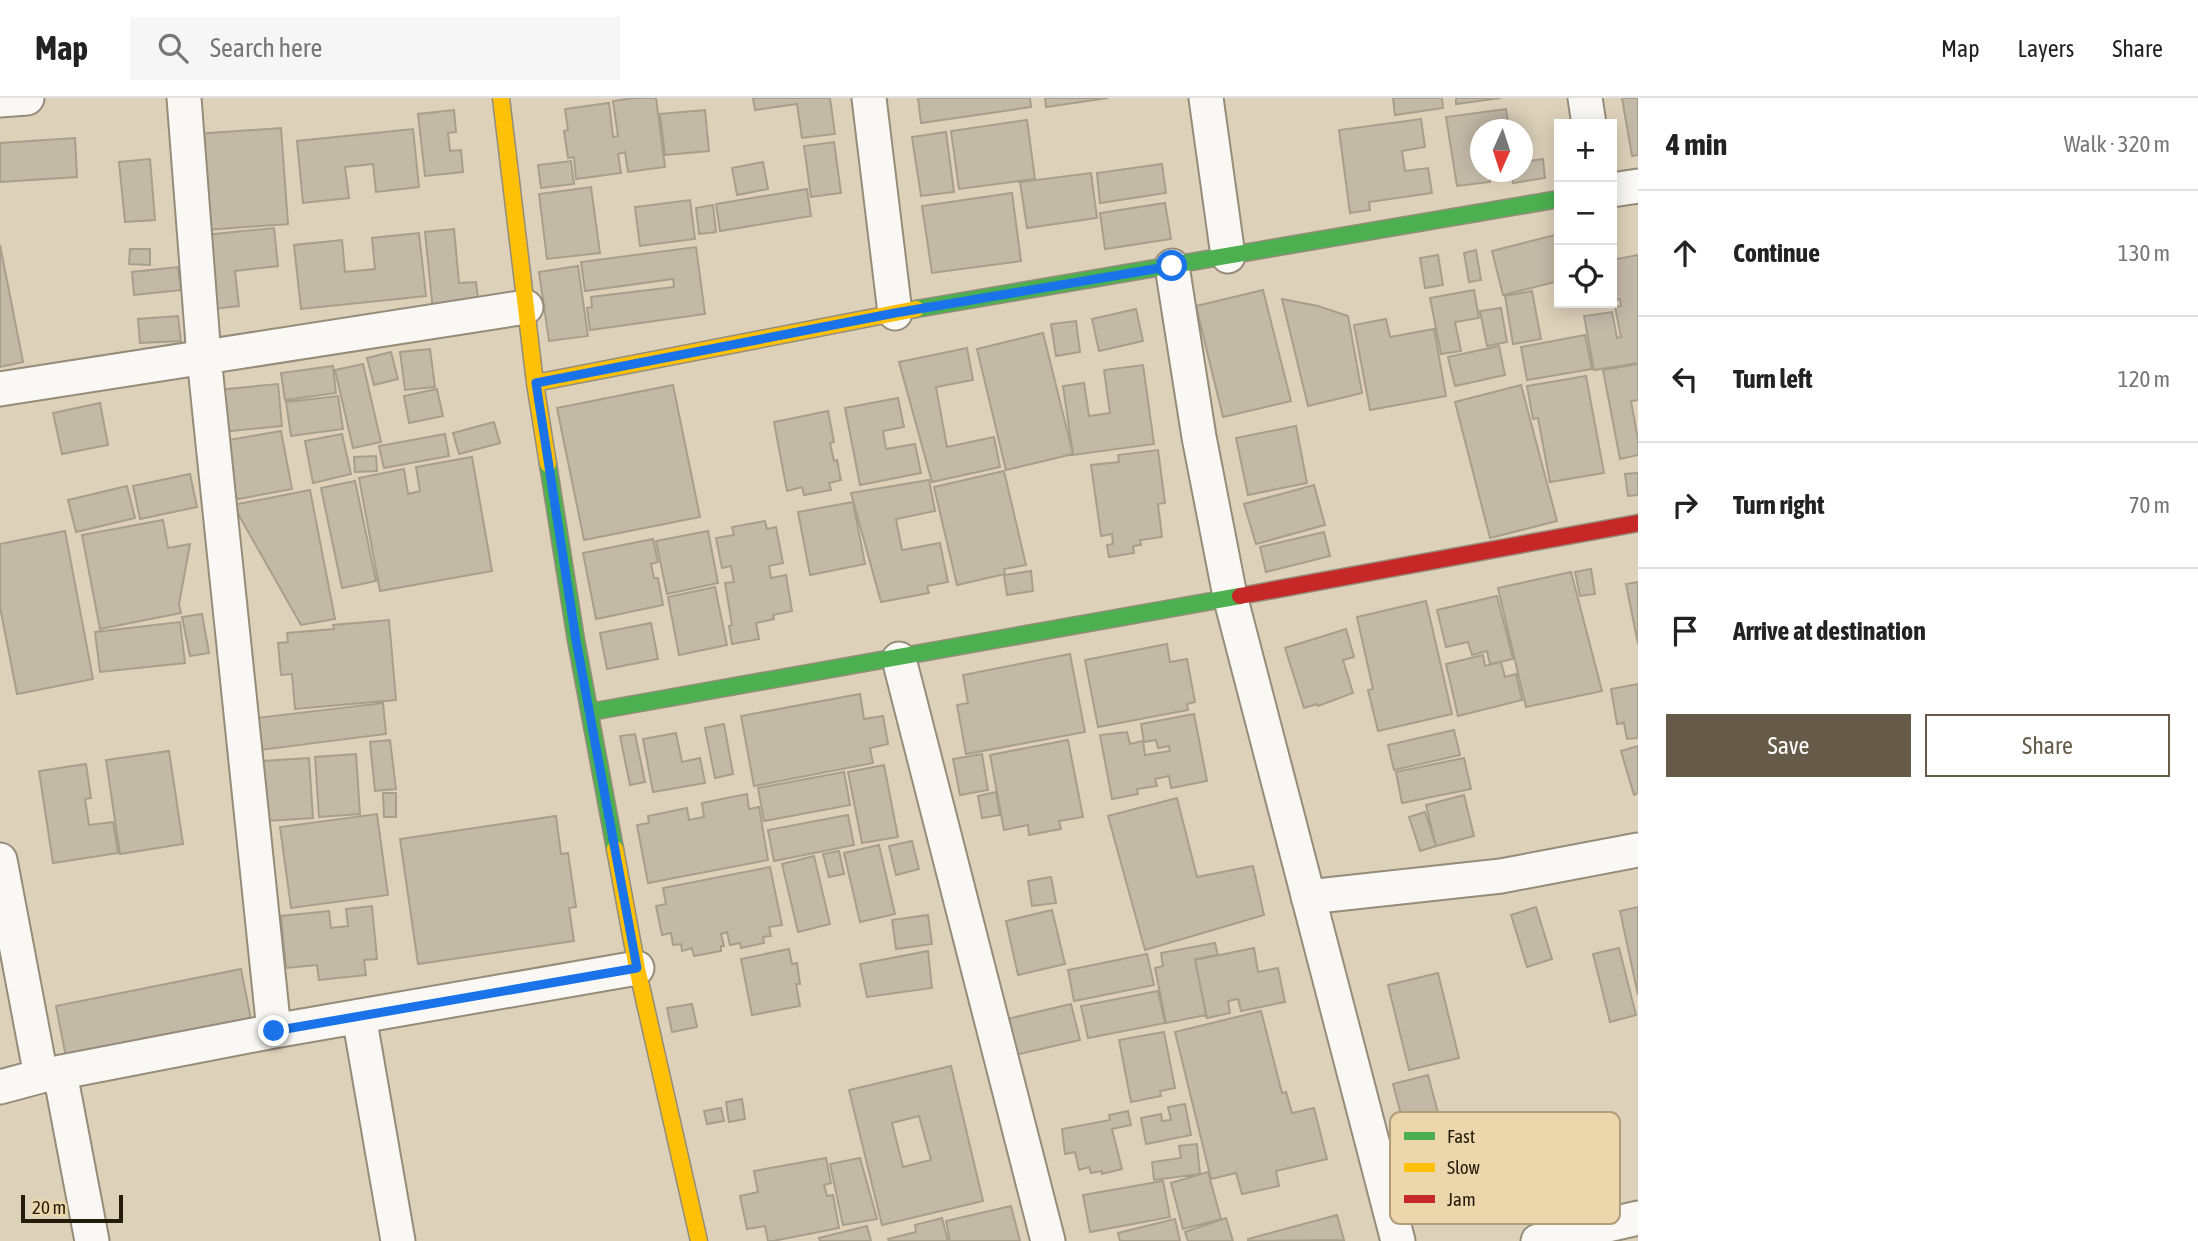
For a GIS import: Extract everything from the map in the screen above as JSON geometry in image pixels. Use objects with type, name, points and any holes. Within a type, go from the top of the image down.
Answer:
[{"type":"street","points":[[0,100],[27,98]]},
{"type":"street","points":[[184,98],[204,357],[274,1031]]},
{"type":"street","points":[[501,98],[536,383],[590,712],[637,968],[699,1241]]},
{"type":"street","points":[[869,98],[895,313]]},
{"type":"street","points":[[1206,98],[1228,256]]},
{"type":"street","points":[[1585,98],[1588,119]]},
{"type":"street","points":[[1617,189],[1638,186]]},
{"type":"street","points":[[536,383],[895,313],[1554,200]]},
{"type":"street","points":[[1172,266],[1199,437],[1230,596],[1390,1210]]},
{"type":"street","points":[[0,389],[526,307]]},
{"type":"street","points":[[590,712],[899,659],[1638,523]]},
{"type":"street","points":[[899,659],[1048,1241]]},
{"type":"street","points":[[1308,897],[1501,876],[1638,850]]},
{"type":"street","points":[[0,860],[92,1241]]},
{"type":"street","points":[[0,1087],[51,1074],[274,1031],[637,968]]},
{"type":"street","points":[[359,1016],[398,1241]]},
{"type":"street","points":[[1620,1222],[1638,1218]]},
{"type":"street","points":[[1394,1224],[1398,1241]]},
{"type":"street","points":[[1538,1241],[1612,1224]]},
{"type":"building","points":[[656,98],[665,167],[628,172],[625,152],[618,154],[621,173],[576,179],[574,157],[568,158],[564,131],[568,130],[565,109],[609,103],[613,137],[618,136],[613,101]]},
{"type":"building","points":[[753,98],[830,98],[835,134],[802,138],[797,104],[755,110]]},
{"type":"building","points":[[918,98],[1030,98],[1031,107],[921,123]]},
{"type":"building","points":[[1045,98],[1108,98],[1046,107]]},
{"type":"building","points":[[1393,98],[1442,98],[1443,108],[1395,115]]},
{"type":"building","points":[[1456,98],[1501,98],[1456,104]]},
{"type":"building","points":[[1622,98],[1638,98],[1638,155],[1632,156]]},
{"type":"building","points":[[1506,109],[1507,119],[1470,119],[1470,182],[1490,182],[1457,186],[1446,117]]},
{"type":"building","points":[[454,110],[456,132],[448,133],[450,151],[461,150],[463,172],[425,176],[418,114]]},
{"type":"building","points":[[705,110],[709,151],[665,155],[660,114]]},
{"type":"building","points":[[1421,119],[1425,147],[1402,151],[1405,171],[1428,168],[1432,193],[1369,202],[1370,210],[1350,213],[1339,130]]},
{"type":"building","points":[[1027,120],[1035,179],[959,189],[951,131]]},
{"type":"building","points":[[281,128],[288,224],[206,230],[195,134]]},
{"type":"building","points":[[413,129],[419,187],[376,192],[373,164],[345,167],[349,198],[303,203],[297,141]]},
{"type":"building","points":[[946,132],[954,192],[921,196],[912,137]]},
{"type":"building","points":[[75,138],[77,177],[0,182],[0,143]]},
{"type":"building","points":[[834,142],[841,193],[811,197],[804,146]]},
{"type":"building","points":[[150,159],[155,220],[125,222],[119,162]]},
{"type":"building","points":[[1543,159],[1545,178],[1533,180],[1533,160]]},
{"type":"building","points":[[571,161],[574,184],[541,188],[538,165]]},
{"type":"building","points":[[763,162],[768,189],[737,195],[732,168]]},
{"type":"building","points":[[1162,164],[1166,193],[1100,203],[1097,173]]},
{"type":"building","points":[[1091,173],[1097,218],[1027,228],[1020,182]]},
{"type":"building","points":[[591,187],[600,253],[547,259],[539,194]]},
{"type":"building","points":[[807,189],[811,216],[720,231],[716,204]]},
{"type":"building","points":[[1012,193],[1021,261],[932,273],[922,206]]},
{"type":"building","points":[[690,200],[695,239],[640,246],[635,207]]},
{"type":"building","points":[[1165,203],[1171,239],[1105,249],[1100,213]]},
{"type":"building","points":[[713,205],[716,232],[699,234],[696,208]]},
{"type":"building","points":[[274,228],[278,266],[235,271],[239,306],[213,309],[205,235]]},
{"type":"building","points":[[454,229],[459,283],[476,282],[479,306],[433,311],[425,232]]},
{"type":"building","points":[[419,233],[426,296],[301,309],[294,245],[342,240],[345,272],[375,269],[372,238]]},
{"type":"building","points":[[1554,235],[1554,282],[1503,295],[1492,251]]},
{"type":"building","points":[[0,245],[23,362],[0,367]]},
{"type":"building","points":[[696,247],[705,314],[590,330],[587,308],[592,307],[591,297],[674,287],[673,279],[585,291],[581,262]]},
{"type":"building","points":[[130,249],[150,249],[150,265],[129,264]]},
{"type":"building","points":[[1476,250],[1481,280],[1469,282],[1464,253]]},
{"type":"building","points":[[1438,255],[1443,285],[1425,288],[1420,258]]},
{"type":"building","points":[[1638,255],[1638,363],[1594,370],[1584,316],[1612,312],[1617,338],[1621,337],[1615,308],[1621,306],[1620,299],[1617,300],[1617,259]]},
{"type":"building","points":[[578,266],[588,336],[549,341],[539,272]]},
{"type":"building","points":[[178,267],[181,290],[134,295],[132,272]]},
{"type":"building","points":[[1263,290],[1291,401],[1223,417],[1196,306]]},
{"type":"building","points":[[1474,290],[1479,318],[1455,322],[1461,351],[1441,354],[1430,298]]},
{"type":"building","points":[[1532,291],[1541,339],[1513,344],[1505,296]]},
{"type":"building","points":[[1282,299],[1318,306],[1348,316],[1362,393],[1308,406]]},
{"type":"building","points":[[1501,308],[1507,342],[1487,346],[1480,311]]},
{"type":"building","points":[[1136,309],[1143,341],[1099,351],[1092,319]]},
{"type":"building","points":[[178,316],[181,341],[140,343],[138,319]]},
{"type":"building","points":[[1386,319],[1390,337],[1434,329],[1446,396],[1370,410],[1354,325]]},
{"type":"building","points":[[1076,321],[1080,352],[1056,356],[1051,324]]},
{"type":"building","points":[[1043,333],[1073,454],[1006,470],[977,349]]},
{"type":"building","points":[[1585,335],[1592,369],[1527,380],[1521,347]]},
{"type":"building","points":[[1499,346],[1505,375],[1455,386],[1448,357]]},
{"type":"building","points":[[967,348],[973,380],[936,387],[947,447],[994,437],[1000,467],[932,482],[899,362]]},
{"type":"building","points":[[430,349],[435,387],[405,390],[400,352]]},
{"type":"building","points":[[391,352],[398,379],[374,385],[367,358]]},
{"type":"building","points":[[363,364],[381,442],[353,448],[335,370]]},
{"type":"building","points":[[1638,364],[1638,400],[1631,401],[1638,455],[1620,459],[1603,370]]},
{"type":"building","points":[[1143,365],[1154,444],[1073,455],[1063,386],[1084,383],[1089,416],[1110,413],[1104,370]]},
{"type":"building","points":[[333,366],[336,393],[285,400],[281,373]]},
{"type":"building","points":[[1586,376],[1604,473],[1550,482],[1538,418],[1533,419],[1527,386]]},
{"type":"building","points":[[278,384],[282,426],[222,432],[217,390]]},
{"type":"building","points":[[673,385],[700,517],[584,540],[557,408]]},
{"type":"building","points":[[1521,385],[1557,521],[1490,538],[1455,402]]},
{"type":"building","points":[[437,389],[443,416],[409,423],[404,396]]},
{"type":"building","points":[[338,396],[343,429],[291,436],[286,402]]},
{"type":"building","points":[[898,398],[904,427],[883,431],[886,449],[915,444],[921,473],[860,485],[845,408]]},
{"type":"building","points":[[100,403],[108,445],[62,454],[53,413]]},
{"type":"building","points":[[828,411],[834,442],[830,443],[841,480],[829,483],[831,490],[804,495],[802,487],[787,491],[774,422]]},
{"type":"building","points":[[494,422],[500,443],[459,454],[453,433]]},
{"type":"building","points":[[1296,426],[1307,483],[1248,495],[1236,438]]},
{"type":"building","points":[[281,431],[292,489],[233,500],[223,441]]},
{"type":"building","points":[[342,434],[351,474],[313,483],[305,441]]},
{"type":"building","points":[[445,434],[449,456],[384,468],[379,446]]},
{"type":"building","points":[[1158,450],[1165,503],[1158,504],[1162,537],[1140,540],[1141,545],[1133,546],[1134,553],[1109,557],[1107,545],[1113,544],[1112,534],[1101,536],[1091,465],[1119,462],[1118,455]]},
{"type":"building","points":[[376,456],[377,471],[355,472],[354,457]]},
{"type":"building","points":[[472,457],[492,571],[380,591],[359,478],[404,469],[408,494],[420,491],[416,467]]},
{"type":"building","points":[[1004,471],[1026,565],[1004,569],[1005,574],[957,585],[934,487]]},
{"type":"building","points":[[1638,473],[1638,495],[1628,496],[1625,474]]},
{"type":"building","points":[[190,474],[197,507],[140,519],[133,486]]},
{"type":"building","points":[[929,480],[935,511],[896,519],[902,550],[940,543],[948,582],[927,586],[929,593],[881,602],[851,493]]},
{"type":"building","points":[[355,481],[376,581],[342,588],[321,488]]},
{"type":"building","points":[[1314,485],[1325,525],[1256,544],[1244,504]]},
{"type":"building","points":[[127,486],[135,518],[76,532],[68,500]]},
{"type":"building","points":[[310,490],[335,619],[301,625],[233,505]]},
{"type":"building","points":[[853,502],[865,564],[810,575],[798,512]]},
{"type":"building","points":[[163,520],[168,548],[190,544],[179,604],[181,613],[100,629],[82,535]]},
{"type":"building","points":[[765,521],[767,529],[776,527],[783,563],[769,566],[771,578],[786,575],[792,611],[773,615],[774,619],[756,623],[759,639],[732,644],[729,626],[732,625],[725,583],[734,582],[731,566],[722,568],[716,538],[734,535],[732,527]]},
{"type":"building","points":[[65,531],[93,679],[17,694],[0,607],[0,544]]},
{"type":"building","points":[[708,531],[718,583],[667,594],[656,541]]},
{"type":"building","points":[[1324,532],[1330,556],[1266,572],[1260,547]]},
{"type":"building","points":[[653,539],[658,562],[651,564],[654,578],[658,578],[663,605],[596,619],[583,553]]},
{"type":"building","points":[[1591,569],[1595,594],[1580,596],[1575,572]]},
{"type":"building","points":[[1031,571],[1033,591],[1007,595],[1004,575]]},
{"type":"building","points":[[1571,572],[1602,691],[1526,707],[1498,588]]},
{"type":"building","points":[[1638,582],[1638,644],[1626,584]]},
{"type":"building","points":[[715,587],[727,645],[679,655],[668,597]]},
{"type":"building","points":[[1497,596],[1513,659],[1490,664],[1487,651],[1472,655],[1468,642],[1446,647],[1437,610]]},
{"type":"building","points":[[1426,601],[1452,714],[1378,731],[1368,690],[1373,689],[1357,617]]},
{"type":"building","points":[[202,614],[209,653],[190,656],[182,617]]},
{"type":"building","points":[[389,620],[396,700],[295,709],[292,674],[281,675],[278,643],[288,642],[287,633],[334,629],[333,625]]},
{"type":"building","points":[[180,622],[185,663],[100,672],[95,632]]},
{"type":"building","points":[[651,623],[658,659],[607,669],[600,633]]},
{"type":"building","points":[[1346,629],[1354,657],[1343,660],[1353,693],[1318,706],[1317,704],[1304,708],[1285,648]]},
{"type":"building","points":[[1167,644],[1170,662],[1187,659],[1195,702],[1187,704],[1188,710],[1098,727],[1085,660]]},
{"type":"building","points":[[1070,654],[1085,732],[966,754],[957,705],[968,703],[963,675]]},
{"type":"building","points":[[1483,655],[1485,666],[1501,662],[1505,677],[1516,674],[1522,700],[1458,716],[1446,664]]},
{"type":"building","points":[[1638,684],[1638,738],[1627,739],[1624,723],[1617,724],[1611,689]]},
{"type":"building","points":[[860,694],[864,719],[883,716],[888,744],[870,748],[873,763],[754,786],[741,716]]},
{"type":"building","points":[[383,703],[386,734],[260,750],[256,718]]},
{"type":"building","points":[[1194,714],[1207,781],[1171,788],[1169,776],[1155,779],[1157,786],[1137,789],[1138,794],[1112,799],[1100,735],[1127,732],[1130,744],[1143,741],[1145,755],[1170,751],[1169,746],[1158,748],[1156,740],[1144,742],[1141,724]]},
{"type":"building","points":[[724,724],[733,774],[715,778],[705,728]]},
{"type":"building","points":[[1454,730],[1460,755],[1394,770],[1388,745]]},
{"type":"building","points":[[676,733],[682,762],[700,758],[705,783],[653,792],[643,739]]},
{"type":"building","points":[[635,734],[645,782],[630,785],[620,736]]},
{"type":"building","points":[[390,740],[396,789],[375,791],[370,742]]},
{"type":"building","points":[[1068,740],[1083,817],[1059,821],[1061,829],[1029,835],[1028,825],[1004,830],[990,755]]},
{"type":"building","points":[[1638,746],[1638,793],[1634,795],[1621,751]]},
{"type":"building","points":[[169,751],[183,844],[120,854],[106,760]]},
{"type":"building","points":[[356,754],[360,814],[319,817],[315,757]]},
{"type":"building","points":[[982,754],[988,790],[960,795],[953,759]]},
{"type":"building","points":[[309,758],[313,818],[267,821],[263,761]]},
{"type":"building","points":[[1464,758],[1471,789],[1402,803],[1396,772]]},
{"type":"building","points":[[86,764],[91,798],[85,799],[89,825],[113,822],[118,853],[53,863],[39,771]]},
{"type":"building","points":[[884,765],[898,837],[862,843],[848,772]]},
{"type":"building","points":[[844,772],[850,805],[764,821],[758,788]]},
{"type":"building","points":[[996,792],[1000,815],[982,818],[978,796]]},
{"type":"building","points":[[383,793],[396,793],[396,817],[384,817]]},
{"type":"building","points":[[747,794],[749,809],[759,807],[768,860],[648,883],[637,825],[649,823],[648,816],[687,808],[689,820],[704,817],[702,803]]},
{"type":"building","points":[[1464,795],[1474,836],[1436,846],[1426,805]]},
{"type":"building","points":[[1177,798],[1197,877],[1253,866],[1264,915],[1145,950],[1108,816]]},
{"type":"building","points":[[1425,812],[1436,846],[1420,851],[1409,817]]},
{"type":"building","points":[[377,814],[388,895],[291,908],[280,827]]},
{"type":"building","points":[[848,815],[854,845],[774,861],[768,830]]},
{"type":"building","points":[[556,816],[561,854],[568,853],[576,907],[569,908],[574,941],[418,964],[400,839]]},
{"type":"building","points":[[912,841],[919,869],[896,875],[889,846]]},
{"type":"building","points":[[879,845],[895,914],[860,922],[844,853]]},
{"type":"building","points":[[839,851],[844,874],[829,877],[823,854]]},
{"type":"building","points":[[814,856],[830,924],[798,932],[782,864]]},
{"type":"building","points":[[770,867],[782,925],[769,927],[771,936],[763,937],[764,943],[741,948],[740,943],[730,945],[727,932],[721,934],[724,946],[721,946],[721,951],[694,956],[692,948],[682,951],[681,944],[673,945],[671,933],[662,935],[656,906],[666,904],[663,888]]},
{"type":"building","points":[[1051,877],[1056,903],[1032,906],[1028,881]]},
{"type":"building","points":[[372,906],[377,959],[364,960],[366,975],[319,980],[317,965],[286,968],[281,916],[329,911],[331,928],[348,926],[346,909]]},
{"type":"building","points":[[1536,907],[1552,959],[1527,967],[1511,915]]},
{"type":"building","points":[[1638,907],[1638,995],[1620,911]]},
{"type":"building","points":[[1052,910],[1065,964],[1018,975],[1006,921]]},
{"type":"building","points":[[928,915],[932,944],[896,949],[892,920]]},
{"type":"building","points":[[1215,943],[1218,955],[1195,959],[1206,1015],[1166,1023],[1155,968],[1163,966],[1161,953]]},
{"type":"building","points":[[1254,948],[1258,972],[1278,968],[1285,1002],[1241,1011],[1238,999],[1228,1001],[1230,1013],[1207,1018],[1195,960]]},
{"type":"building","points":[[1619,948],[1636,1015],[1610,1022],[1593,954]]},
{"type":"building","points":[[789,949],[792,964],[797,963],[800,984],[796,984],[800,1006],[752,1015],[741,959]]},
{"type":"building","points":[[928,951],[932,988],[867,997],[860,964]]},
{"type":"building","points":[[1147,954],[1154,985],[1074,1001],[1068,970]]},
{"type":"building","points":[[241,969],[252,1025],[67,1062],[56,1006]]},
{"type":"building","points":[[1438,973],[1459,1058],[1409,1070],[1388,985]]},
{"type":"building","points":[[1158,991],[1165,1023],[1088,1038],[1081,1006]]},
{"type":"building","points":[[692,1004],[697,1027],[672,1032],[667,1008]]},
{"type":"building","points":[[1071,1004],[1080,1040],[1015,1055],[1007,1019]]},
{"type":"building","points":[[1261,1011],[1282,1093],[1286,1092],[1292,1113],[1314,1108],[1327,1159],[1276,1171],[1279,1186],[1242,1194],[1236,1173],[1211,1179],[1175,1032]]},
{"type":"building","points":[[1164,1032],[1175,1088],[1160,1091],[1161,1096],[1131,1102],[1119,1040]]},
{"type":"building","points":[[951,1066],[983,1201],[882,1225],[849,1090]],"holes":[[[919,1116],[931,1160],[903,1167],[892,1123]]]},
{"type":"building","points":[[1428,1075],[1438,1112],[1400,1112],[1393,1084]]},
{"type":"building","points":[[742,1099],[745,1119],[729,1122],[726,1102]]},
{"type":"building","points":[[1185,1104],[1191,1135],[1146,1144],[1141,1118],[1161,1114],[1162,1121],[1171,1120],[1168,1107]]},
{"type":"building","points":[[721,1108],[724,1121],[707,1124],[704,1111]]},
{"type":"building","points":[[1128,1111],[1131,1125],[1112,1129],[1122,1169],[1102,1174],[1102,1171],[1091,1173],[1089,1167],[1079,1170],[1075,1152],[1065,1154],[1062,1129],[1110,1120],[1109,1115]]},
{"type":"building","points":[[1197,1144],[1200,1174],[1154,1180],[1152,1162],[1181,1158],[1179,1146]]},
{"type":"building","points":[[826,1158],[831,1183],[824,1185],[827,1196],[833,1195],[839,1228],[773,1241],[768,1241],[765,1226],[747,1229],[740,1196],[758,1192],[754,1171]]},
{"type":"building","points":[[860,1158],[877,1219],[843,1225],[830,1164]]},
{"type":"building","points":[[1208,1172],[1221,1219],[1183,1229],[1171,1183]]},
{"type":"building","points":[[1163,1181],[1170,1217],[1090,1232],[1083,1195]]},
{"type":"building","points":[[1011,1206],[1020,1241],[950,1241],[946,1221]]},
{"type":"building","points":[[1337,1215],[1344,1240],[1248,1241],[1248,1239]]},
{"type":"building","points":[[942,1218],[948,1241],[888,1239],[916,1232],[915,1225]]},
{"type":"building","points":[[1226,1218],[1233,1241],[1188,1241],[1185,1232]]},
{"type":"building","points":[[1175,1219],[1180,1241],[1120,1241],[1118,1233]]},
{"type":"building","points":[[867,1226],[871,1241],[820,1241],[819,1238]]},
{"type":"traffic: fast","points":[[916,309],[1554,200]]},
{"type":"traffic: fast","points":[[548,464],[576,640],[615,849]]},
{"type":"traffic: fast","points":[[590,712],[1240,596]]},
{"type":"traffic: slow","points":[[501,98],[535,383],[548,464]]},
{"type":"traffic: slow","points":[[535,383],[916,309]]},
{"type":"traffic: slow","points":[[615,849],[637,968],[699,1241]]},
{"type":"traffic: jam","points":[[1240,596],[1638,523]]},
{"type":"route","points":[[274,1031],[637,968],[576,640],[536,383],[895,313],[1172,266]]}]
